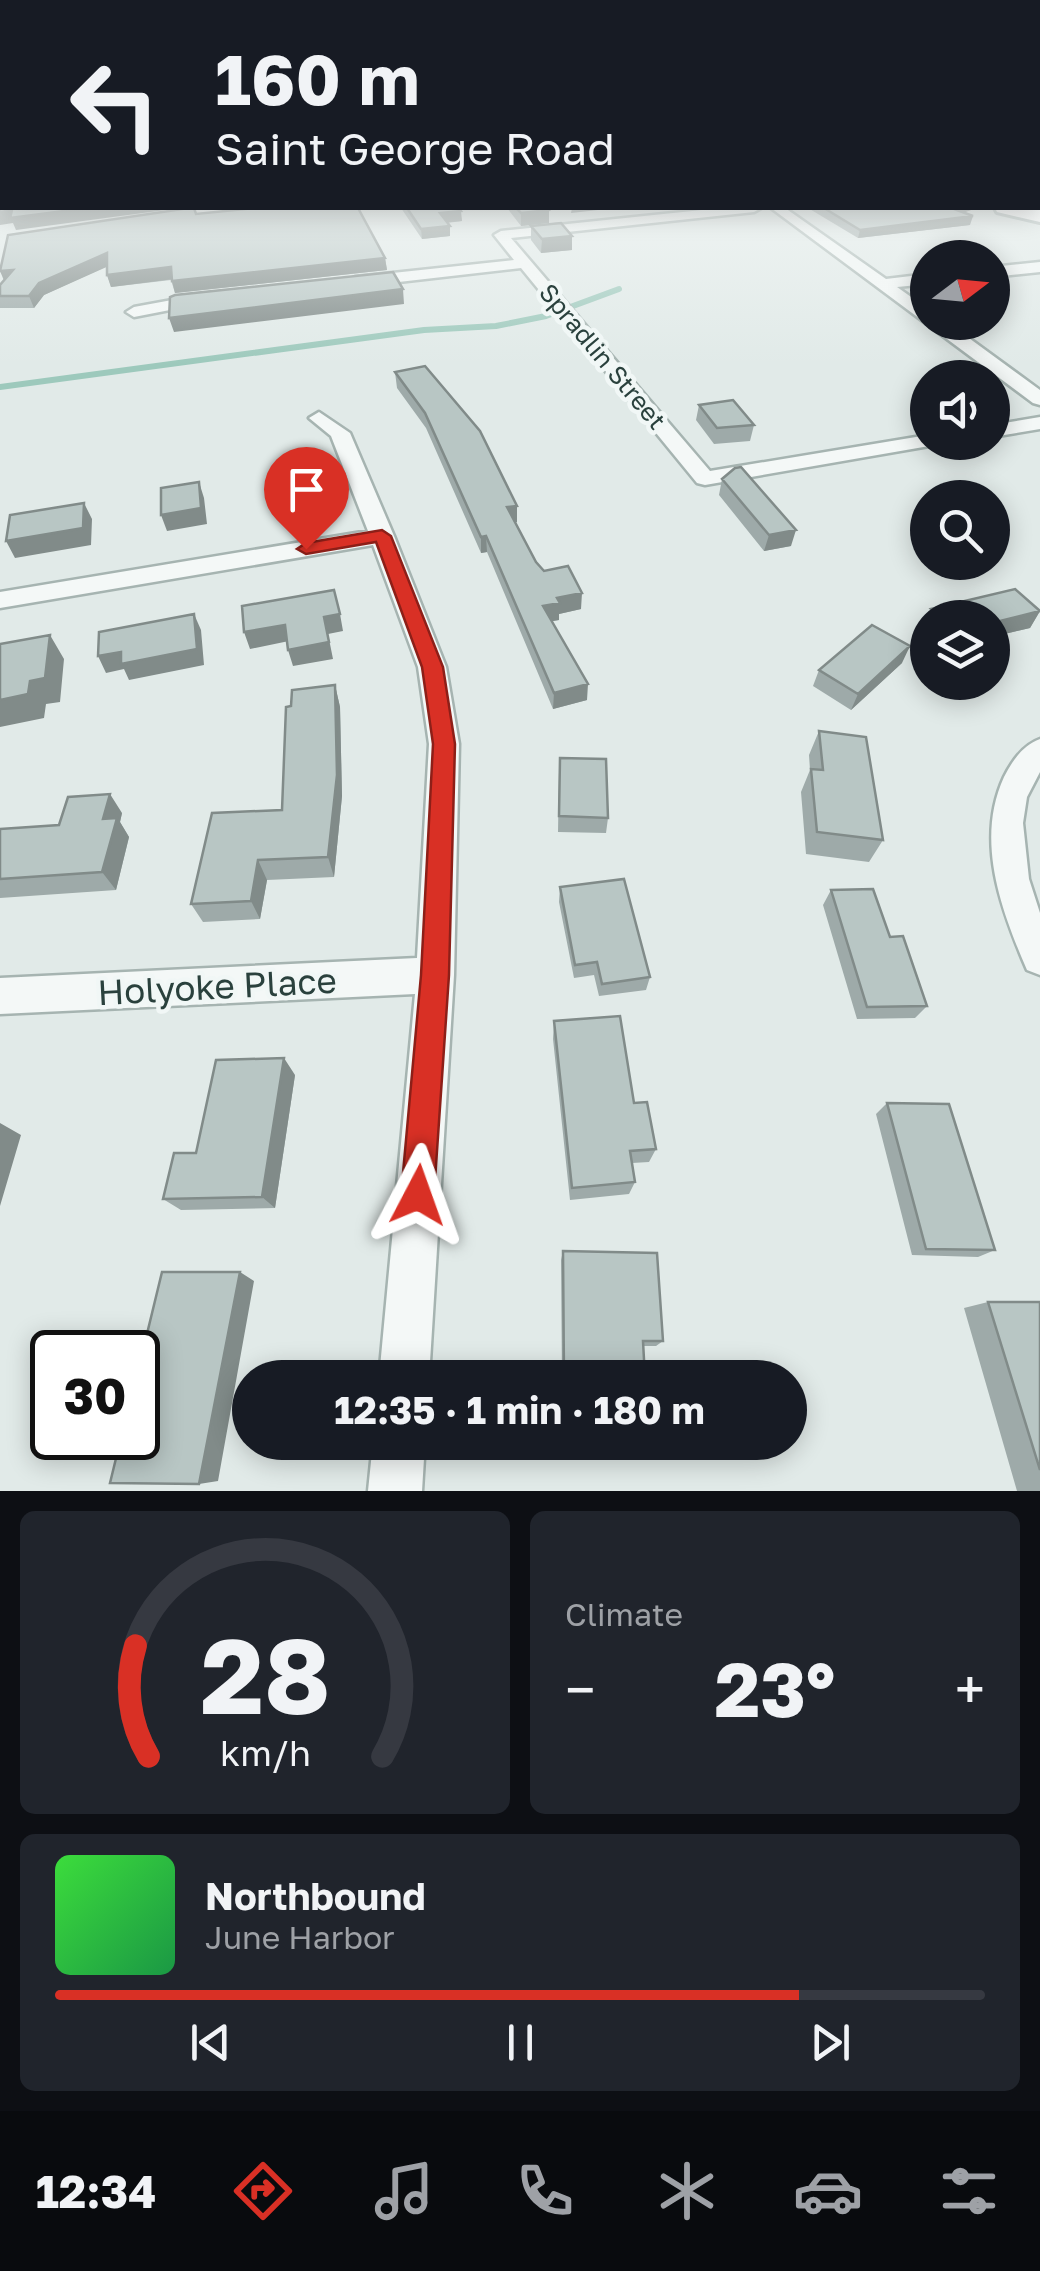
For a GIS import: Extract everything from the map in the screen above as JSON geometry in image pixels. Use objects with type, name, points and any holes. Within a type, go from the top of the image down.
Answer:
[{"type":"street","name":"Spradlin Street","points":[[579,227],[500,235],[705,478],[910,444]]},
{"type":"street","points":[[803,227],[910,304]]},
{"type":"street","points":[[333,284],[526,263]]},
{"type":"street","points":[[1010,270],[1040,266]]},
{"type":"street","points":[[883,284],[910,281]]},
{"type":"street","points":[[134,312],[179,301],[237,294]]},
{"type":"street","points":[[960,340],[1040,399]]},
{"type":"street","points":[[319,418],[340,433],[382,536],[432,667],[444,744],[435,975],[405,1360]]},
{"type":"street","points":[[1010,427],[1040,423]]},
{"type":"street","points":[[0,600],[382,536]]},
{"type":"street","points":[[1040,751],[1023,766],[1013,783],[1006,840],[1013,880],[1040,958]]},
{"type":"street","name":"Holyoke Place","points":[[0,996],[435,975]]},
{"type":"street","points":[[395,1491],[398,1460]]},
{"type":"building","points":[[66,227],[368,227],[385,258],[172,281],[171,267],[107,275],[107,253],[39,283],[29,296],[0,296],[0,285],[13,270],[0,271],[8,235]]},
{"type":"building","points":[[531,227],[564,227],[572,236],[542,239]]},
{"type":"building","points":[[393,272],[403,289],[169,318],[170,297],[175,295]]},
{"type":"building","points":[[425,366],[480,431],[517,506],[507,507],[536,562],[544,571],[568,566],[582,593],[557,598],[560,603],[543,606],[588,684],[554,693],[486,536],[481,537],[425,413],[395,372]]},
{"type":"building","points":[[733,400],[754,425],[717,428],[699,405]]},
{"type":"building","points":[[741,467],[796,530],[769,535],[722,479]]},
{"type":"building","points":[[199,482],[201,508],[161,515],[161,488]]},
{"type":"building","points":[[84,503],[83,528],[6,541],[10,515]]},
{"type":"building","points":[[1015,589],[1040,611],[1010,618],[1010,600],[969,600]]},
{"type":"building","points":[[334,590],[340,614],[324,617],[329,642],[288,650],[285,625],[244,632],[242,606]]},
{"type":"building","points":[[194,614],[197,649],[121,664],[121,652],[98,656],[99,632]]},
{"type":"building","points":[[872,625],[910,646],[858,694],[819,670]]},
{"type":"building","points":[[50,635],[45,678],[30,681],[28,694],[0,700],[0,644]]},
{"type":"building","points":[[335,685],[337,775],[328,857],[258,860],[251,901],[191,904],[212,813],[282,810],[286,707],[291,706],[292,690]]},
{"type":"building","points":[[819,731],[866,737],[883,840],[817,832],[811,769],[823,770]]},
{"type":"building","points":[[560,758],[606,759],[608,818],[559,816]]},
{"type":"building","points":[[110,794],[103,819],[117,818],[102,872],[0,879],[0,829],[59,825],[68,797]]},
{"type":"building","points":[[624,879],[650,977],[602,984],[597,962],[575,965],[560,887]]},
{"type":"building","points":[[873,889],[890,937],[903,936],[927,1006],[867,1007],[831,890]]},
{"type":"building","points":[[620,1016],[634,1103],[647,1102],[656,1149],[630,1151],[635,1182],[572,1188],[554,1021]]},
{"type":"building","points":[[284,1058],[262,1197],[163,1199],[174,1153],[196,1153],[216,1060]]},
{"type":"building","points":[[887,1103],[949,1104],[995,1250],[926,1249]]},
{"type":"building","points":[[563,1251],[657,1253],[663,1341],[643,1341],[644,1360],[564,1360]]},
{"type":"building","points":[[162,1272],[240,1272],[199,1484],[110,1483],[116,1460],[160,1460],[160,1330],[148,1330]]},
{"type":"building","points":[[988,1302],[1040,1302],[1040,1470]]},
{"type":"waterway","points":[[0,387],[424,330],[496,326],[546,316],[619,289]]},
{"type":"route","points":[[306,549],[382,536],[432,667],[444,744],[435,975],[418,1195]]}]
